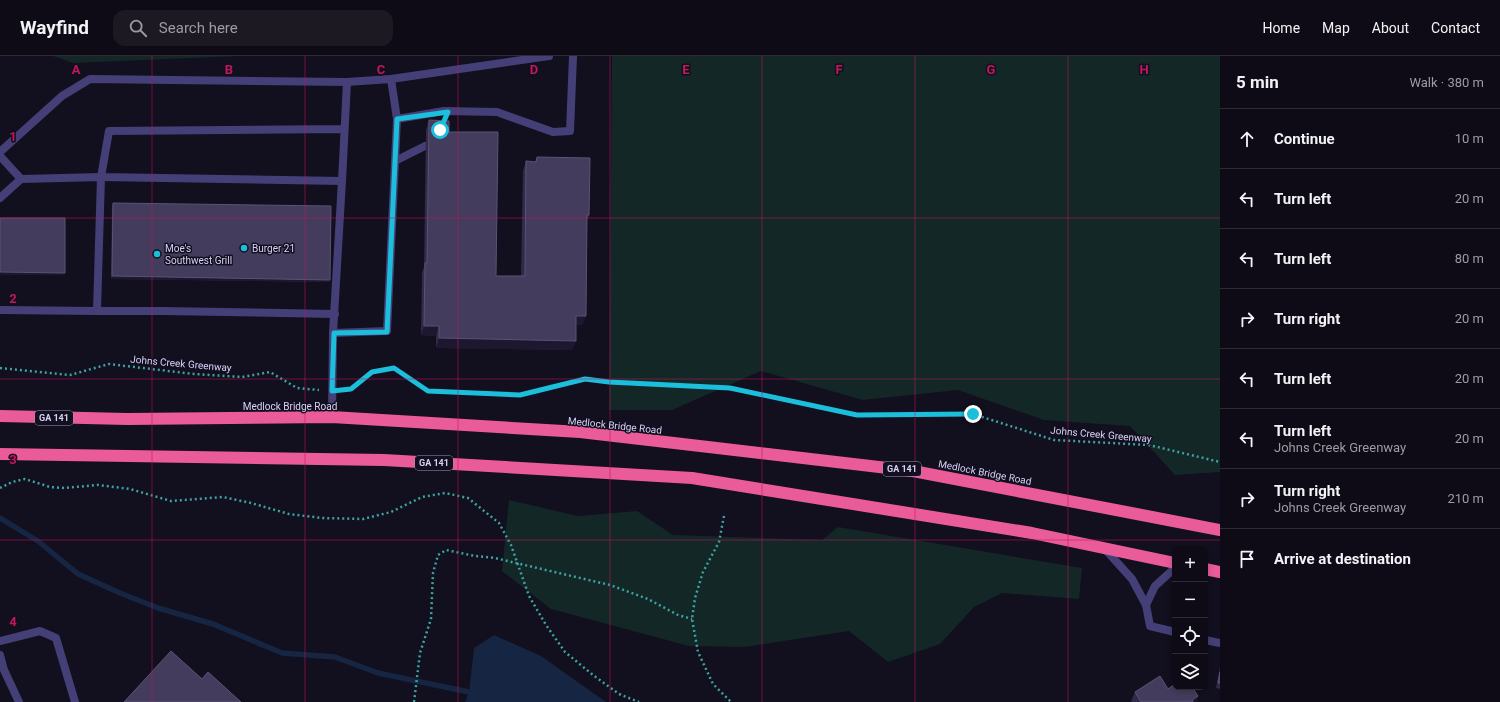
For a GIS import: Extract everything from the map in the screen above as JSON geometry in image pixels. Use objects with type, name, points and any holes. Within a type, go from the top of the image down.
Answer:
[{"type":"highway","name":"Medlock Bridge Road","points":[[0,416],[127,419],[332,417],[580,432],[913,471],[1220,530]]},
{"type":"highway","name":"GA 141","points":[[0,454],[384,460],[692,478],[1032,533],[1172,561]]},
{"type":"highway","points":[[1208,570],[1220,572]]},
{"type":"lane","points":[[0,152],[62,96],[90,79],[347,82],[391,79],[549,56]]},
{"type":"lane","points":[[397,119],[498,112],[552,132],[570,131],[573,56]]},
{"type":"lane","points":[[334,333],[387,332],[397,119],[391,79]]},
{"type":"lane","points":[[332,417],[334,314],[347,82]]},
{"type":"lane","points":[[96,311],[101,177],[109,131],[344,129]]},
{"type":"lane","points":[[395,161],[426,146]]},
{"type":"lane","points":[[0,156],[20,179]]},
{"type":"lane","points":[[0,198],[20,179],[101,177],[342,181]]},
{"type":"lane","points":[[0,310],[163,310],[334,314]]},
{"type":"lane","points":[[1104,548],[1132,579],[1146,605],[1150,626],[1172,631]]},
{"type":"lane","points":[[1146,605],[1155,586],[1172,571]]},
{"type":"lane","points":[[0,641],[40,631],[56,638],[75,702]]},
{"type":"lane","points":[[1208,641],[1220,643]]},
{"type":"lane","points":[[0,655],[4,670],[19,702]]},
{"type":"path","name":"Johns Creek Greenway","points":[[0,368],[70,375],[109,364],[194,374],[242,377],[270,372],[297,388],[332,391],[351,389],[372,372],[394,368],[428,391],[520,395],[585,379],[609,382],[730,388],[857,415],[973,414],[1054,440],[1150,445],[1220,462]]},
{"type":"path","points":[[0,488],[12,482],[25,479],[50,487],[64,488],[98,485],[124,488],[171,501],[223,497],[289,514],[322,518],[363,519],[391,512],[422,497],[445,493],[468,498],[499,523],[511,545],[516,563],[529,596],[546,625],[565,652],[619,694],[639,702]]},
{"type":"path","points":[[724,516],[719,542],[704,572],[695,598],[692,619],[698,652],[713,684],[731,702]]},
{"type":"path","points":[[414,702],[420,653],[430,619],[433,573],[438,555],[446,550],[495,558],[610,585],[648,599],[678,615],[692,619]]},
{"type":"green space","points":[[53,56],[240,56],[73,63]]},
{"type":"green space","points":[[612,56],[1220,56],[1220,472],[1175,475],[1130,426],[1044,420],[958,390],[863,400],[761,371],[672,410],[609,410]]},
{"type":"green space","points":[[509,500],[578,516],[637,511],[673,535],[822,540],[838,527],[1082,568],[1079,599],[1002,593],[974,607],[940,644],[888,662],[849,631],[744,647],[689,646],[551,609],[502,571]]},
{"type":"water","points":[[494,635],[541,656],[606,702],[465,702],[469,692],[474,648]]},
{"type":"building","points":[[429,120],[449,121],[449,132],[498,132],[496,276],[525,276],[526,161],[536,162],[537,157],[590,158],[589,215],[587,215],[586,316],[576,316],[576,341],[439,338],[439,326],[424,326],[425,263],[427,263]]},
{"type":"building","points":[[113,203],[331,206],[330,280],[112,276]]},
{"type":"building","points":[[0,218],[65,218],[65,273],[0,272]]},
{"type":"building","points":[[171,651],[202,679],[208,672],[241,702],[124,702]]},
{"type":"building","points":[[1220,672],[1220,683],[1218,683]]},
{"type":"building","points":[[1160,676],[1168,689],[1172,686],[1172,690],[1194,690],[1198,696],[1192,700],[1193,702],[1141,702],[1135,692]]},
{"type":"waterway","points":[[0,518],[38,541],[78,574],[158,608],[213,624],[282,653],[335,657],[378,673],[469,692]]},
{"type":"place","name":"Burger 21","points":[[244,248]]},
{"type":"place","name":"Moe's Southwest Grill","points":[[157,254]]},
{"type":"route","points":[[440,130],[448,112],[444,111],[397,119],[387,332],[334,333],[332,391],[351,389],[372,372],[394,368],[428,391],[520,395],[585,379],[609,382],[730,388],[857,415],[973,414]]}]
